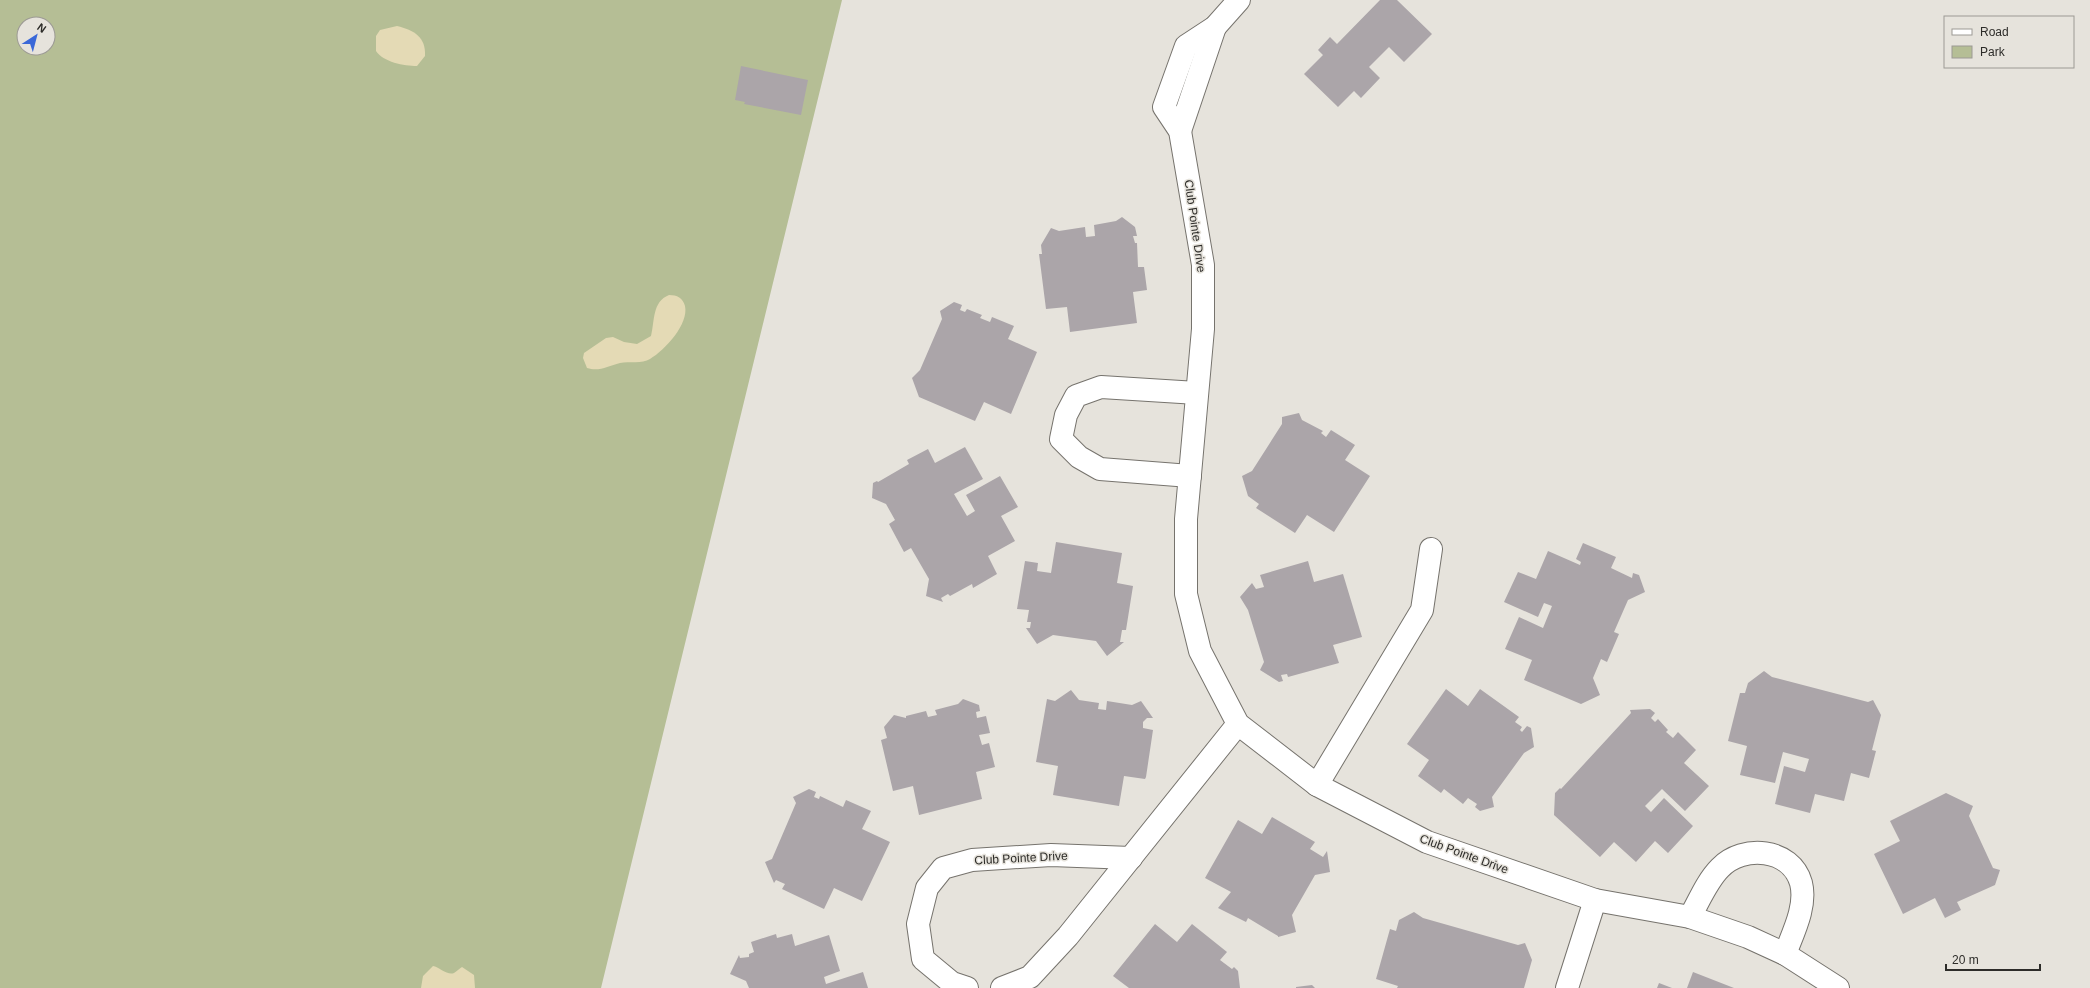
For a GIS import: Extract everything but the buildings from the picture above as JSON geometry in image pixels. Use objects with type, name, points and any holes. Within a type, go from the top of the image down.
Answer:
[{"type":"street","name":"Club Pointe Drive","points":[[1239,0],[1215,27],[1180,131],[1203,265],[1203,329],[1186,519],[1186,594],[1200,651],[1238,724],[1317,785],[1427,842],[1595,900],[1690,917],[1748,937],[1785,954],[1838,988]]},
{"type":"street","points":[[1190,476],[1100,469],[1079,457],[1061,439],[1066,415],[1076,396],[1101,387],[1197,393]]},
{"type":"street","points":[[1317,785],[1422,610],[1431,549]]},
{"type":"street","points":[[1002,988],[1030,977],[1068,936],[1238,724]]},
{"type":"street","points":[[1690,917],[1706,887],[1721,867],[1741,854],[1761,852],[1779,857],[1792,869],[1801,883],[1802,902],[1798,920],[1785,954]]},
{"type":"street","name":"Club Pointe Drive","points":[[968,988],[952,983],[923,959],[918,924],[927,888],[943,868],[972,860],[1051,855],[1131,858]]},
{"type":"street","points":[[1567,988],[1595,900]]},
{"type":"green space","points":[[0,0],[842,0],[601,988],[0,988]]},
{"type":"sand","points":[[397,26],[414,32],[421,39],[425,49],[425,56],[417,66],[389,61],[379,55],[376,51],[376,36],[380,30]]},
{"type":"sand","points":[[669,295],[677,296],[681,299],[685,306],[685,313],[680,328],[675,336],[656,355],[647,361],[624,362],[600,369],[587,368],[583,358],[584,353],[606,338],[613,337],[624,342],[637,344],[651,336],[657,307],[664,298]]},
{"type":"sand","points":[[433,966],[452,974],[462,967],[474,975],[475,988],[421,988],[423,976]]}]
